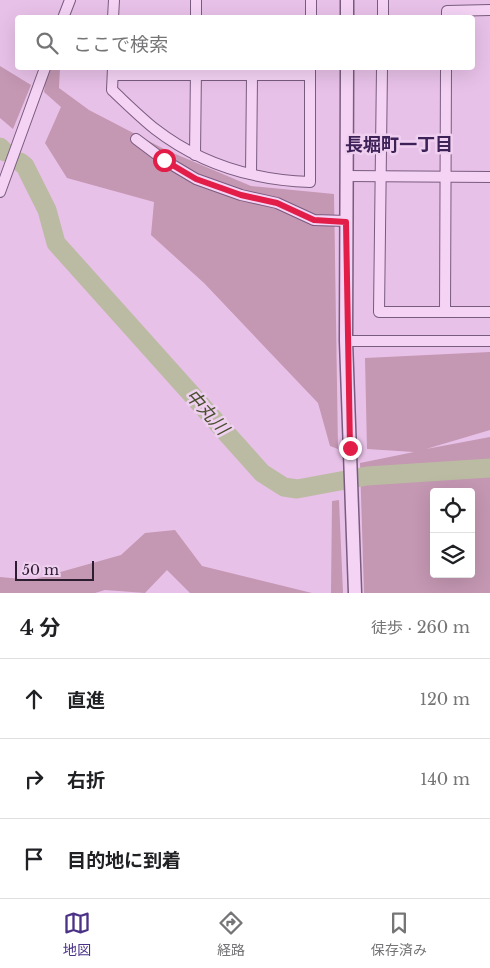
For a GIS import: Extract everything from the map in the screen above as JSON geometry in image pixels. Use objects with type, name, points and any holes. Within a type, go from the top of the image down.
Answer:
[{"type":"street","points":[[64,15],[70,0]]},
{"type":"street","points":[[113,15],[114,0]]},
{"type":"street","points":[[196,0],[196,15]]},
{"type":"street","points":[[311,0],[311,15]]},
{"type":"street","points":[[347,15],[348,0]]},
{"type":"street","points":[[382,15],[383,0]]},
{"type":"street","points":[[446,15],[447,11],[490,10]]},
{"type":"street","points":[[0,192],[44,70]]},
{"type":"street","points":[[347,70],[346,342],[355,593]]},
{"type":"street","points":[[382,70],[379,312],[490,312]]},
{"type":"street","points":[[445,312],[446,70]]},
{"type":"street","points":[[113,71],[196,71],[252,76],[310,71],[310,182],[281,181],[251,174],[217,166],[195,155],[156,129],[112,90],[113,71]]},
{"type":"street","points":[[195,155],[196,71]]},
{"type":"street","points":[[251,174],[252,76]]},
{"type":"street","points":[[136,140],[164,160],[196,179],[241,195],[277,203],[314,220],[346,222]]},
{"type":"street","points":[[346,176],[490,177]]},
{"type":"street","points":[[346,342],[490,341]]},
{"type":"shaded area","points":[[0,66],[31,85],[13,129],[0,118]]},
{"type":"shaded area","points":[[47,70],[60,70],[59,88],[89,110],[166,150],[251,186],[334,194],[338,449],[330,446],[318,403],[204,283],[151,235],[154,202],[67,178],[45,143],[61,107],[44,92]]},
{"type":"shaded area","points":[[490,352],[490,430],[426,449],[490,437],[490,593],[364,593],[360,463],[414,452],[367,449],[365,358]]},
{"type":"shaded area","points":[[339,500],[343,593],[331,593],[332,501]]},
{"type":"shaded area","points":[[175,530],[202,566],[312,593],[190,593],[167,570],[145,593],[105,590],[95,593],[0,593],[0,577],[32,580],[121,555],[145,533]]},
{"type":"waterway","name":"中丸川","points":[[0,147],[5,152]]},
{"type":"waterway","name":"中丸川","points":[[20,162],[25,166],[47,210],[56,243],[262,473],[284,487],[297,489],[367,476],[490,468]]},
{"type":"district","name":"長堀町一丁目","points":[[399,145]]},
{"type":"route","points":[[164,160],[196,179],[241,195],[277,203],[314,220],[346,222],[346,342],[350,448]]}]
